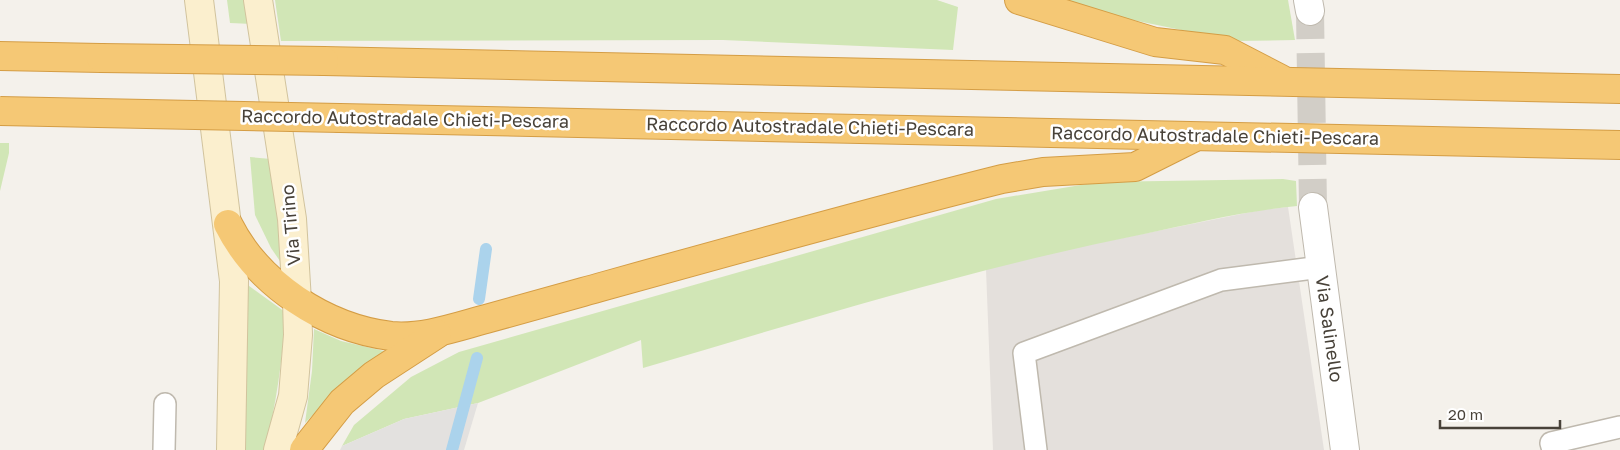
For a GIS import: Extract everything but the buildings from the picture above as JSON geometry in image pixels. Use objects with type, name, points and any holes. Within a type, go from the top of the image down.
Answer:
[{"type":"highway","points":[[1019,0],[1155,42],[1226,50],[1287,82]]},
{"type":"highway","points":[[0,56],[324,61],[1620,89]]},
{"type":"highway","name":"Raccordo Autostradale Chieti-Pescara","points":[[0,111],[1620,145]]},
{"type":"highway","points":[[228,224],[237,242],[254,264],[297,301],[349,327],[393,336],[440,332],[712,256],[1002,179],[1042,172],[1135,167],[1198,136]]},
{"type":"highway","points":[[304,450],[348,397],[374,375],[440,332]]},
{"type":"main road","points":[[200,0],[234,281],[231,450]]},
{"type":"main road","name":"Via Tirino","points":[[258,0],[292,219],[297,301],[298,335],[292,396],[278,450]]},
{"type":"street","name":"Via Salinello","points":[[1313,207],[1345,450]]},
{"type":"lane","points":[[1036,450],[1024,353],[1221,280],[1321,267]]},
{"type":"lane","points":[[164,450],[166,404]]},
{"type":"lane","points":[[1552,450],[1551,443],[1620,427]]},
{"type":"shaded area","points":[[1288,207],[1324,450],[993,450],[986,269],[1053,252],[1261,210]]},
{"type":"shaded area","points":[[478,403],[464,450],[340,450],[342,446],[404,419]]},
{"type":"green space","points":[[227,0],[247,0],[252,24],[230,23]]},
{"type":"green space","points":[[275,0],[937,0],[958,7],[953,50],[723,40],[281,41]]},
{"type":"green space","points":[[1066,0],[1288,0],[1295,40],[1235,41],[1118,17]]},
{"type":"green space","points":[[0,143],[9,143],[9,153],[0,191]]},
{"type":"green space","points":[[250,157],[271,159],[282,264],[271,248],[255,215]]},
{"type":"green space","points":[[1283,179],[1296,181],[1297,206],[1220,218],[1017,262],[892,295],[643,368],[641,340],[478,403],[404,419],[342,446],[354,425],[411,377],[459,352],[996,199],[1099,182]]},
{"type":"green space","points":[[245,283],[285,312],[283,347],[265,450],[243,450]]},
{"type":"green space","points":[[314,329],[341,341],[384,351],[348,380],[305,423],[312,371]]},
{"type":"waterway","points":[[479,299],[486,249]]},
{"type":"waterway","points":[[452,450],[477,358]]},
{"type":"tunnel","points":[[1310,11],[1313,207]]}]
